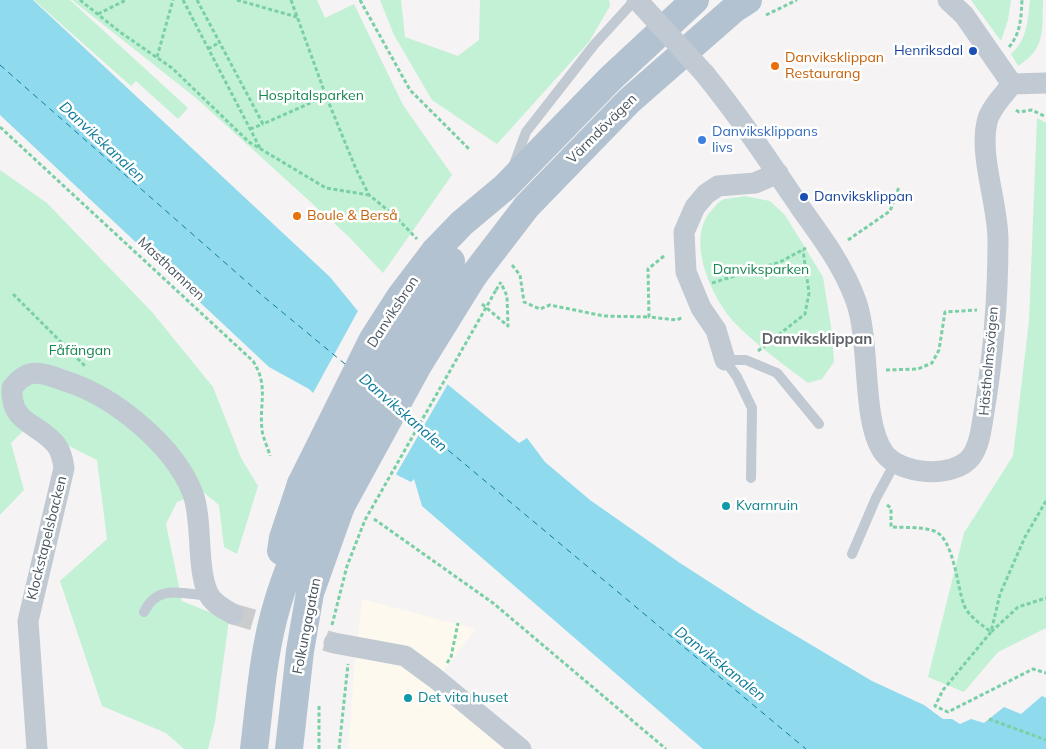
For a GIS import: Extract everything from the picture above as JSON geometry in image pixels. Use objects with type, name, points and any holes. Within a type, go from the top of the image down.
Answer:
[{"type":"main road","name":"Värmdövägen","points":[[443,256],[505,187],[611,78],[695,0]]},
{"type":"main road","name":"Värmdövägen","points":[[485,282],[527,206],[629,101],[734,9],[754,9]]},
{"type":"main road","name":"Danviksbron","points":[[321,495],[397,351],[443,256]]},
{"type":"main road","points":[[321,495],[417,367],[485,282]]},
{"type":"main road","name":"Folkungagatan","points":[[254,749],[268,648],[277,605],[299,542],[321,495]]},
{"type":"main road","name":"Folkungagatan","points":[[290,749],[300,651],[310,593],[321,495]]},
{"type":"street","points":[[636,0],[704,73],[739,116],[827,246],[856,301],[864,332],[874,428],[884,453],[894,463]]},
{"type":"street","points":[[948,0],[964,15],[995,56],[1012,84],[1046,83]]},
{"type":"street","name":"Hästholmsvägen","points":[[894,463],[909,470],[923,472],[955,468],[970,458],[980,438],[990,382],[998,238],[988,169],[987,122],[990,113],[1012,84]]},
{"type":"street","points":[[725,360],[716,330],[696,299],[686,272],[684,232],[688,218],[706,194],[718,186],[755,183],[778,173]]},
{"type":"street","name":"Klockstapelsbacken","points":[[37,749],[28,622],[64,468],[58,448],[42,432],[23,421],[13,407],[12,388],[18,379],[26,374],[42,374],[78,385],[108,400],[154,440],[181,469],[193,495],[205,580],[210,596]]},
{"type":"street","points":[[210,596],[233,614]]},
{"type":"street","points":[[342,645],[405,656],[521,749]]},
{"type":"lane","points":[[505,187],[526,132],[594,45],[636,0]]},
{"type":"lane","points":[[725,360],[746,360],[778,373],[819,424]]},
{"type":"lane","points":[[725,360],[737,377],[752,408],[751,478]]},
{"type":"lane","points":[[852,554],[876,498],[894,463]]},
{"type":"lane","points":[[144,612],[149,601],[160,593],[210,596]]},
{"type":"path","points":[[80,0],[172,68],[249,142],[326,188],[369,195],[356,169],[326,96],[291,0]]},
{"type":"path","points":[[98,14],[126,0]]},
{"type":"path","points":[[156,57],[173,0]]},
{"type":"path","points":[[183,0],[260,148]]},
{"type":"path","points":[[197,0],[263,124]]},
{"type":"path","points":[[237,0],[297,17]]},
{"type":"path","points":[[360,0],[410,90],[470,150]]},
{"type":"path","points":[[754,9],[797,0]]},
{"type":"path","points":[[995,56],[1007,50],[1014,41],[1020,24],[1022,0]]},
{"type":"path","points":[[208,49],[220,42]]},
{"type":"path","points":[[250,129],[326,96]]},
{"type":"path","name":"Masthamnen","points":[[0,127],[253,361],[260,373],[264,388],[262,431],[270,456]]},
{"type":"path","points":[[511,264],[520,274],[524,302],[540,310],[550,305],[604,316],[678,320],[696,299],[734,275],[780,262],[803,250],[827,246],[890,211],[899,186]]},
{"type":"path","points":[[649,317],[648,269],[667,254],[684,249]]},
{"type":"path","points":[[746,360],[805,314],[809,293],[803,250]]},
{"type":"path","points":[[365,520],[485,282],[501,283],[507,296],[508,326],[480,302]]},
{"type":"path","points":[[13,294],[86,367]]},
{"type":"path","points":[[868,371],[918,369],[932,363],[939,350],[945,312],[964,310]]},
{"type":"path","points":[[991,632],[1000,594],[1025,537],[1046,501]]},
{"type":"path","points":[[892,508],[891,527],[935,531],[943,537],[956,569],[964,605],[971,617],[991,632]]},
{"type":"path","points":[[374,519],[493,603],[666,749]]},
{"type":"path","points":[[1046,598],[1018,607],[991,632],[942,690],[935,706],[948,712],[1033,669],[1046,673]]},
{"type":"path","points":[[451,657],[458,623]]},
{"type":"path","points":[[339,749],[342,645]]},
{"type":"path","points":[[989,719],[1046,740]]},
{"type":"shaded area","points":[[362,599],[475,629],[439,678],[523,749],[348,749]]},
{"type":"green space","points":[[34,0],[70,0],[188,108],[178,119],[136,81],[131,86]]},
{"type":"green space","name":"Hospitalsparken","points":[[72,0],[317,0],[325,18],[354,4],[403,105],[452,175],[383,273],[348,236],[196,98]]},
{"type":"green space","points":[[380,0],[401,0],[405,37],[458,56],[479,40],[480,0],[609,0],[610,6],[589,42],[497,144],[432,100],[394,35]]},
{"type":"green space","points":[[971,0],[1011,0],[1008,20],[1001,41]]},
{"type":"green space","points":[[1030,0],[1043,0],[1041,38],[1034,52],[1018,66],[1011,54],[1024,36]]},
{"type":"green space","points":[[1037,118],[1046,123],[1046,628],[998,652],[964,692],[928,677],[964,533],[1013,456],[1029,321]]},
{"type":"green space","name":"Fåfängan","points":[[0,170],[47,203],[152,312],[213,387],[241,458],[258,486],[237,554],[224,547],[219,505],[203,492],[177,502],[166,524],[182,601],[229,620],[215,722],[208,749],[184,749],[166,733],[102,706],[60,581],[107,539],[97,460],[69,446],[36,418],[11,443],[24,490],[0,515]]},
{"type":"green space","name":"Danviksparken","points":[[744,196],[770,201],[785,215],[823,277],[832,333],[834,362],[822,379],[808,383],[760,346],[734,322],[717,299],[710,284],[701,253],[701,237],[704,223],[711,211],[721,201]]},
{"type":"water","name":"Danvikskanalen","points":[[0,0],[33,0],[330,277],[357,310],[519,443],[527,438],[545,462],[590,500],[680,563],[756,612],[872,681],[924,705],[943,719],[952,719],[960,724],[971,719],[984,723],[1004,707],[1021,714],[1042,696],[1046,698],[1046,749],[703,749],[422,506],[414,479],[411,482],[397,475],[309,389],[269,367],[0,115]]},
{"type":"pier","points":[[359,309],[449,382],[395,476],[312,395]]},
{"type":"ferry route","points":[[0,65],[264,297],[345,364]]},
{"type":"ferry route","points":[[406,415],[806,749]]},
{"type":"tunnel","points":[[233,614],[334,643]]},
{"type":"place","name":"Henriksdal","points":[[973,51]]},
{"type":"place","name":"Danviksklippan Restaurang","points":[[775,66]]},
{"type":"place","name":"Danviksklippans livs","points":[[702,140]]},
{"type":"place","name":"Danviksklippan","points":[[804,197]]},
{"type":"place","name":"Boule & Berså","points":[[297,216]]},
{"type":"place","name":"Kvarnruin","points":[[726,506]]},
{"type":"place","name":"Det vita huset","points":[[408,698]]},
{"type":"district","name":"Danviksklippan","points":[[817,339]]}]
